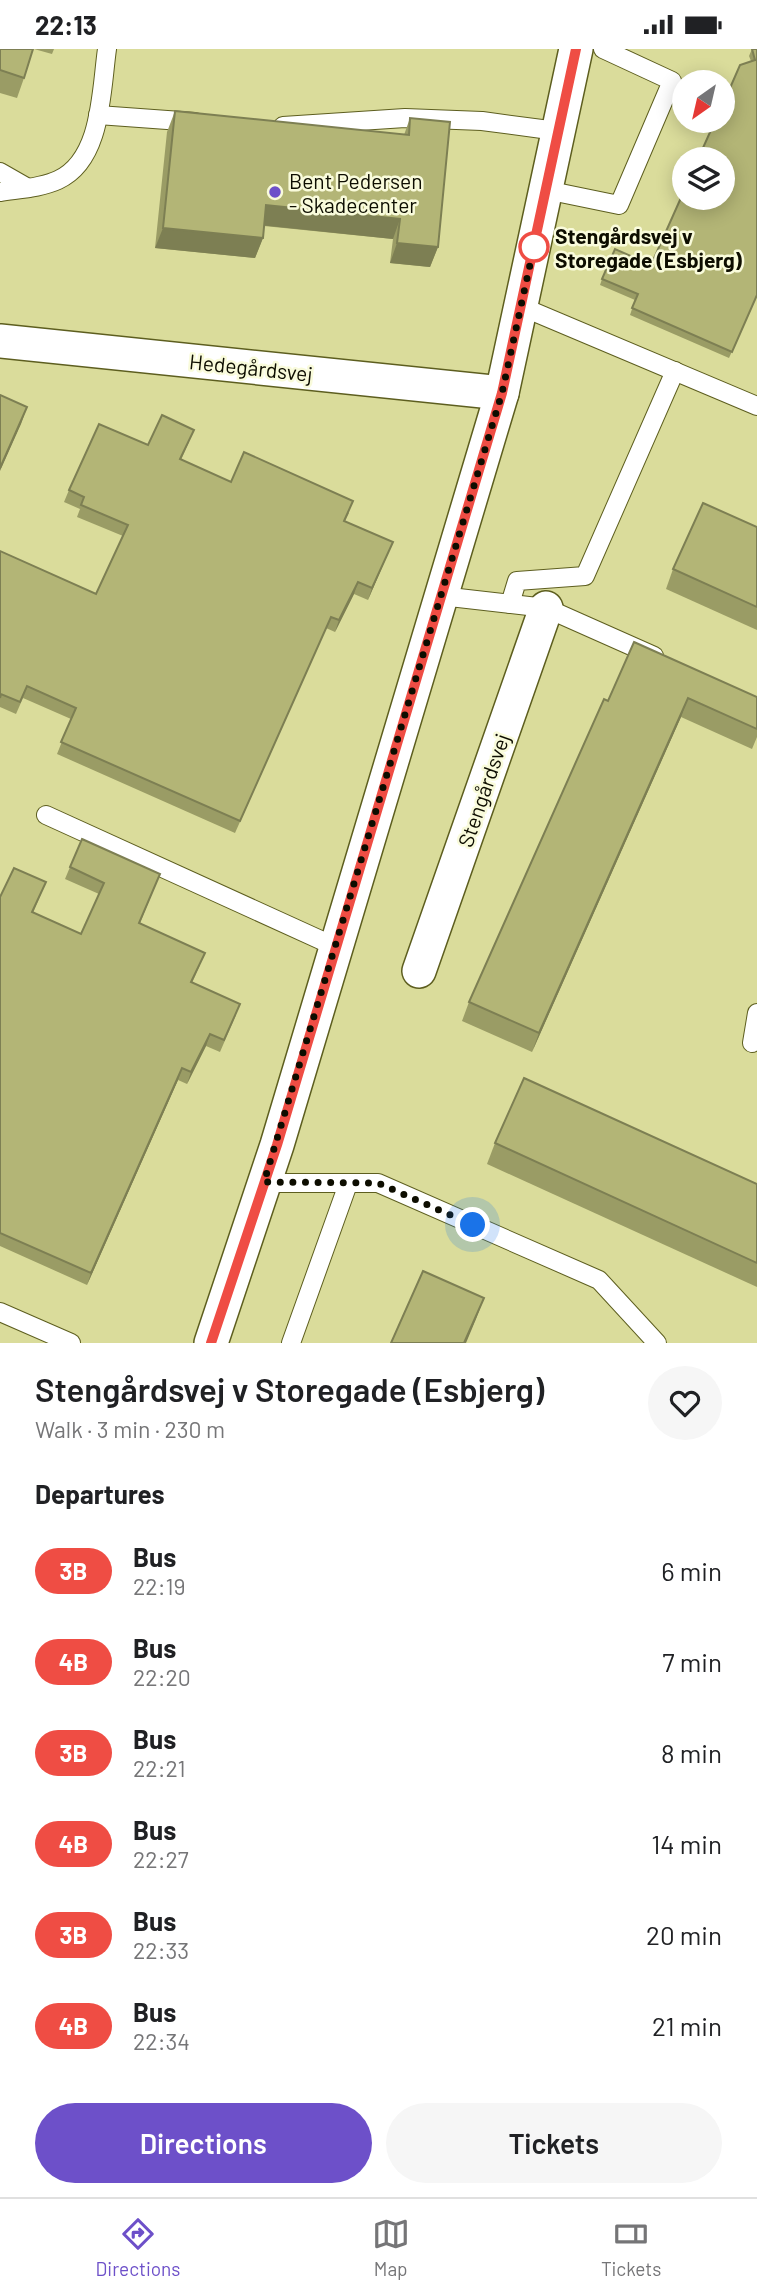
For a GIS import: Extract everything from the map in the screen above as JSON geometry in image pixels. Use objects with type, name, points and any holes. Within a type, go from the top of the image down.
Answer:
[{"type":"street","points":[[211,1343],[336,947],[502,393],[576,49]]},
{"type":"street","name":"Hedegårdsvej","points":[[0,341],[502,393]]},
{"type":"street","name":"Stengårdsvej","points":[[419,971],[547,608]]},
{"type":"lane","points":[[0,192],[57,181],[71,172],[84,157],[93,141],[107,49]]},
{"type":"lane","points":[[546,190],[619,205],[672,81],[603,49]]},
{"type":"lane","points":[[97,115],[207,123]]},
{"type":"lane","points":[[261,126],[405,118],[482,121],[557,131]]},
{"type":"lane","points":[[0,172],[28,188]]},
{"type":"lane","points":[[520,306],[757,406]]},
{"type":"lane","points":[[510,604],[517,581],[585,576],[675,371]]},
{"type":"lane","points":[[441,596],[547,608],[671,663]]},
{"type":"lane","points":[[46,815],[336,947]]},
{"type":"lane","points":[[752,1044],[757,1013]]},
{"type":"lane","points":[[264,1182],[378,1183],[599,1280],[657,1343]]},
{"type":"lane","points":[[291,1343],[348,1184]]},
{"type":"lane","points":[[0,1312],[71,1343]]},
{"type":"building","points":[[0,49],[33,49],[24,78],[0,70]]},
{"type":"building","points":[[752,49],[757,49],[757,295],[732,352],[632,308],[638,294],[602,279],[615,249],[651,265],[676,210],[735,210],[735,147],[703,147],[710,133],[735,133],[735,76],[740,65],[755,60]]},
{"type":"building","points":[[175,111],[409,135],[410,118],[450,122],[438,247],[397,243],[400,219],[266,205],[263,238],[163,228]]},
{"type":"building","points":[[0,395],[27,407],[0,468]]},
{"type":"building","points":[[162,415],[194,430],[180,459],[231,482],[244,452],[353,501],[344,521],[393,542],[372,588],[358,582],[339,620],[331,617],[240,821],[61,742],[76,708],[27,686],[20,702],[1,694],[0,698],[0,551],[96,594],[128,525],[81,505],[84,497],[69,490],[99,424],[148,445]]},
{"type":"building","points":[[703,503],[757,527],[757,607],[673,569]]},
{"type":"building","points":[[634,642],[757,697],[757,729],[688,698],[539,1033],[469,1002],[604,699],[608,701]]},
{"type":"building","points":[[82,839],[160,874],[139,923],[205,953],[191,982],[240,1004],[224,1040],[210,1034],[191,1072],[182,1068],[91,1273],[0,1233],[0,897],[14,868],[46,882],[32,912],[81,934],[104,883],[70,867]]},
{"type":"building","points":[[524,1078],[757,1184],[757,1263],[495,1143]]},
{"type":"building","points":[[423,1271],[484,1298],[464,1343],[391,1343]]},
{"type":"bus line","name":"3B","points":[[211,1343],[277,1145],[502,393],[576,49]]},
{"type":"place","name":"Bent Pedersen - Skadecenter","points":[[275,192]]},
{"type":"place","name":"Stengårdsvej v Storegade (Esbjerg)","points":[[534,247]]},
{"type":"route","points":[[473,1225],[378,1183],[264,1182],[502,393],[536,237],[534,247]]}]
